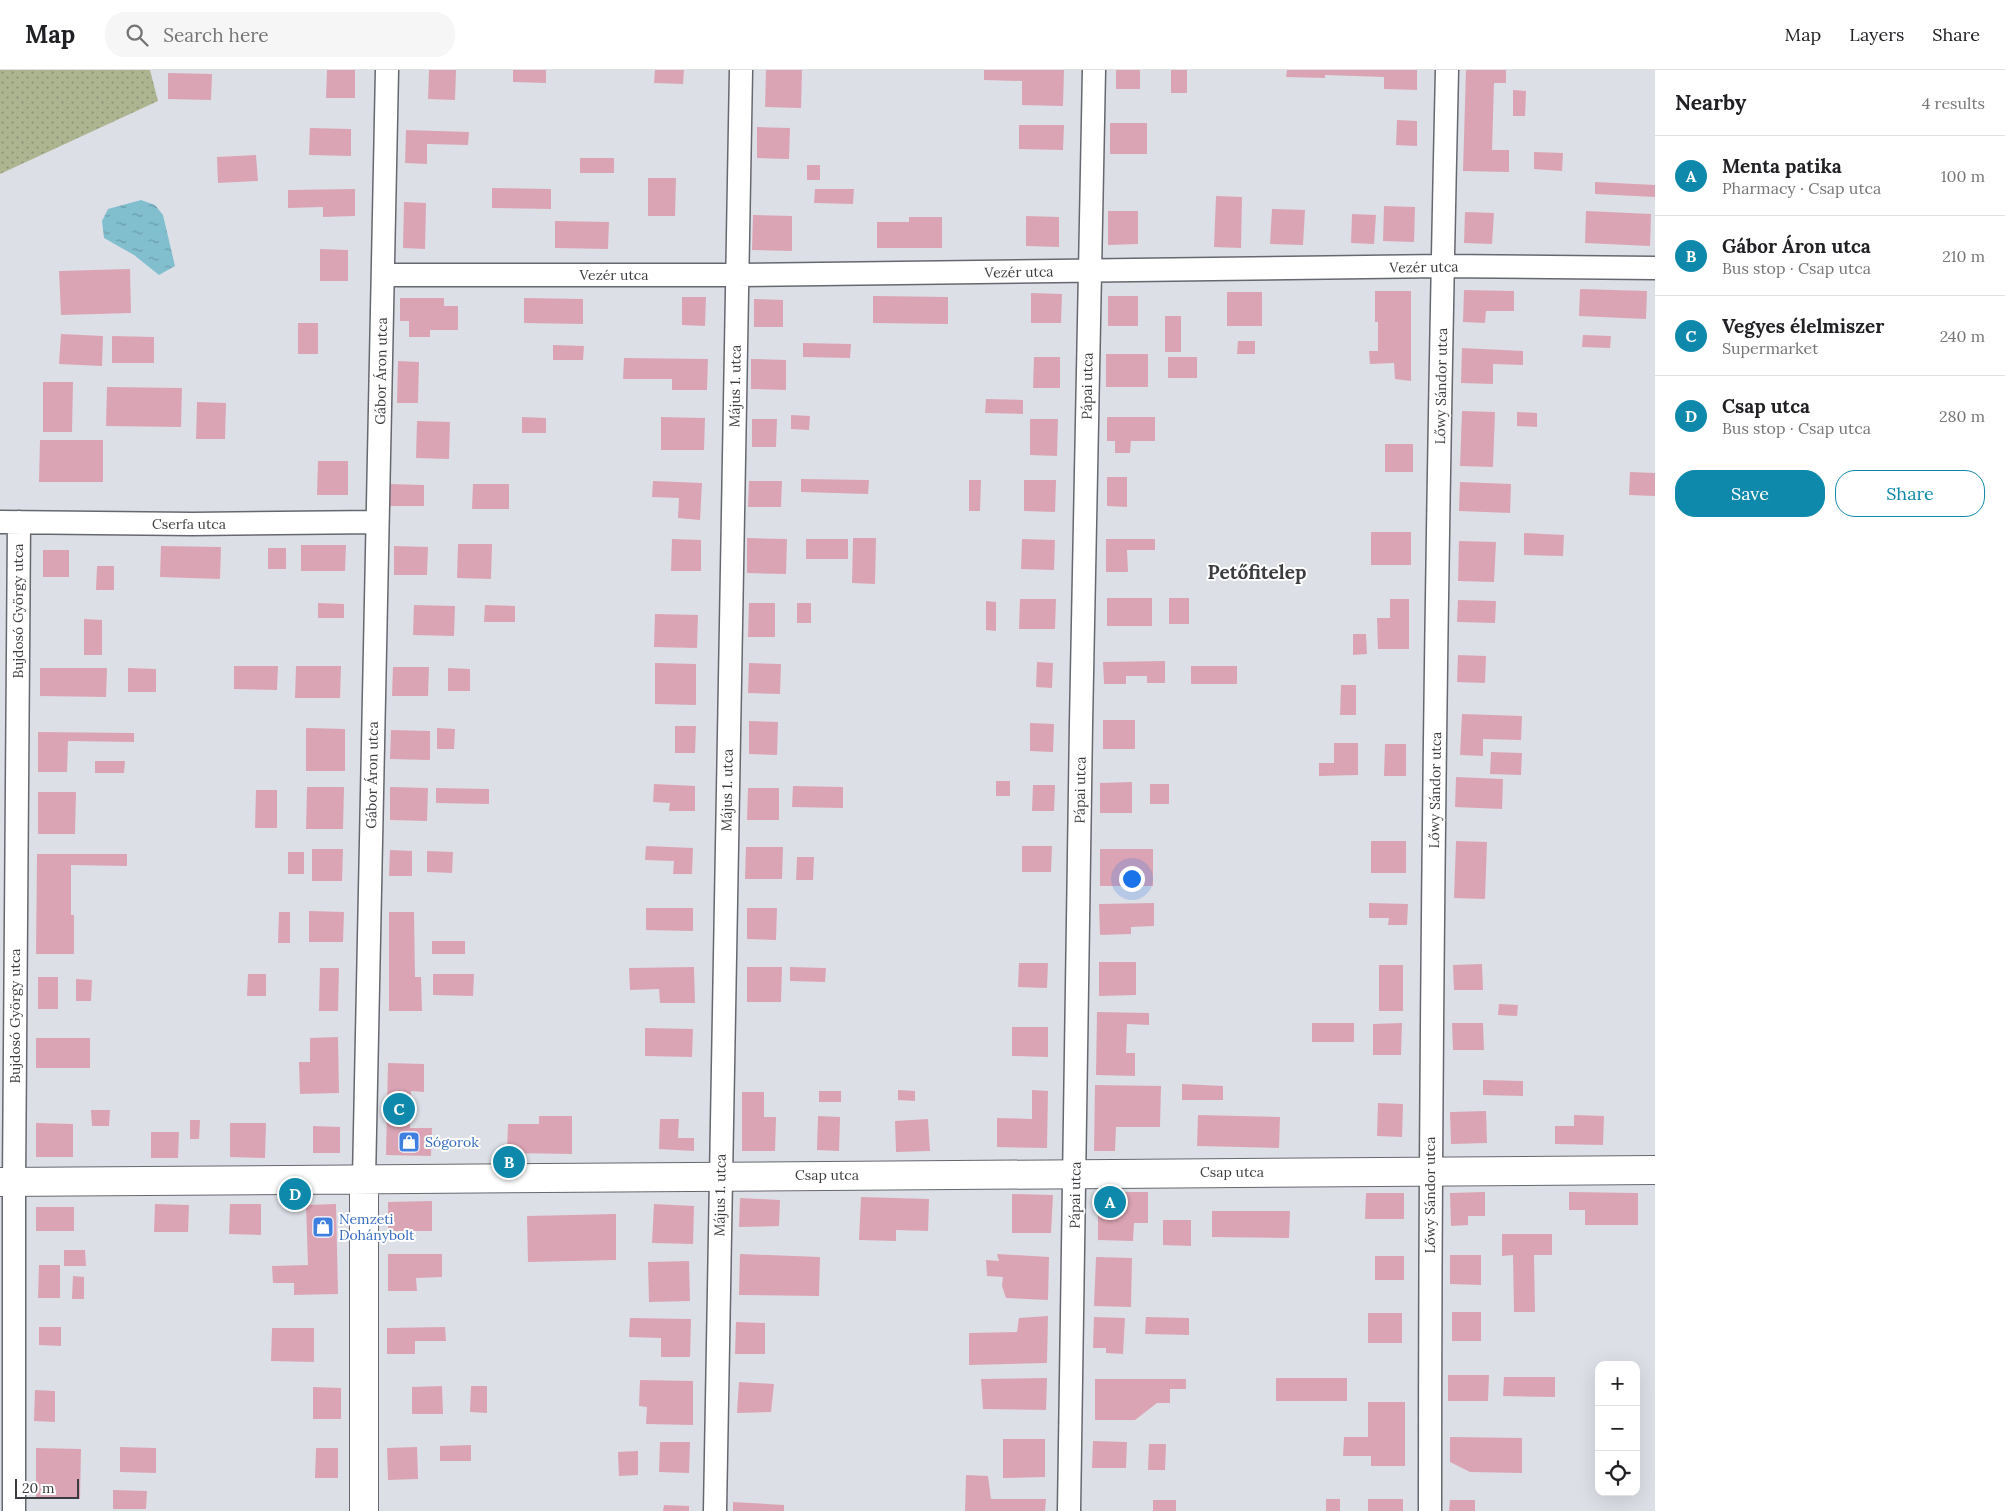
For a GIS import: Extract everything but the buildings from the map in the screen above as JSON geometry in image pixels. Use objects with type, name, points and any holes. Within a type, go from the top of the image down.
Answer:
[{"type":"street","name":"Gábor Áron utca","points":[[364,1511],[364,1179],[386,70]]},
{"type":"street","name":"Május 1. utca","points":[[715,1511],[741,70]]},
{"type":"street","name":"Pápai utca","points":[[1069,1511],[1094,70]]},
{"type":"street","name":"Lőwy Sándor utca","points":[[1430,1511],[1430,1171],[1442,266],[1447,70]]},
{"type":"street","name":"Vezér utca","points":[[383,275],[737,275],[1442,266],[1655,268]]},
{"type":"street","name":"Cserfa utca","points":[[9,522],[193,524],[377,522]]},
{"type":"street","name":"Bujdosó György utca","points":[[9,522],[7,1182],[14,1511]]},
{"type":"street","name":"Csap utca","points":[[7,1182],[1655,1170]]},
{"type":"green space","points":[[0,70],[150,70],[158,101],[0,174]]},
{"type":"water","points":[[141,200],[155,205],[163,215],[175,266],[159,275],[134,255],[104,238],[102,221],[108,209]]},
{"type":"place","name":"Vegyes élelmiszer","points":[[399,1109]]},
{"type":"place","name":"Sógorok","points":[[409,1142]]},
{"type":"place","name":"Gábor Áron utca","points":[[509,1162]]},
{"type":"place","name":"Csap utca","points":[[295,1194]]},
{"type":"place","name":"Menta patika","points":[[1110,1202]]},
{"type":"place","name":"Nemzeti Dohánybolt","points":[[323,1227]]},
{"type":"district","name":"Petőfitelep","points":[[1257,572]]}]
